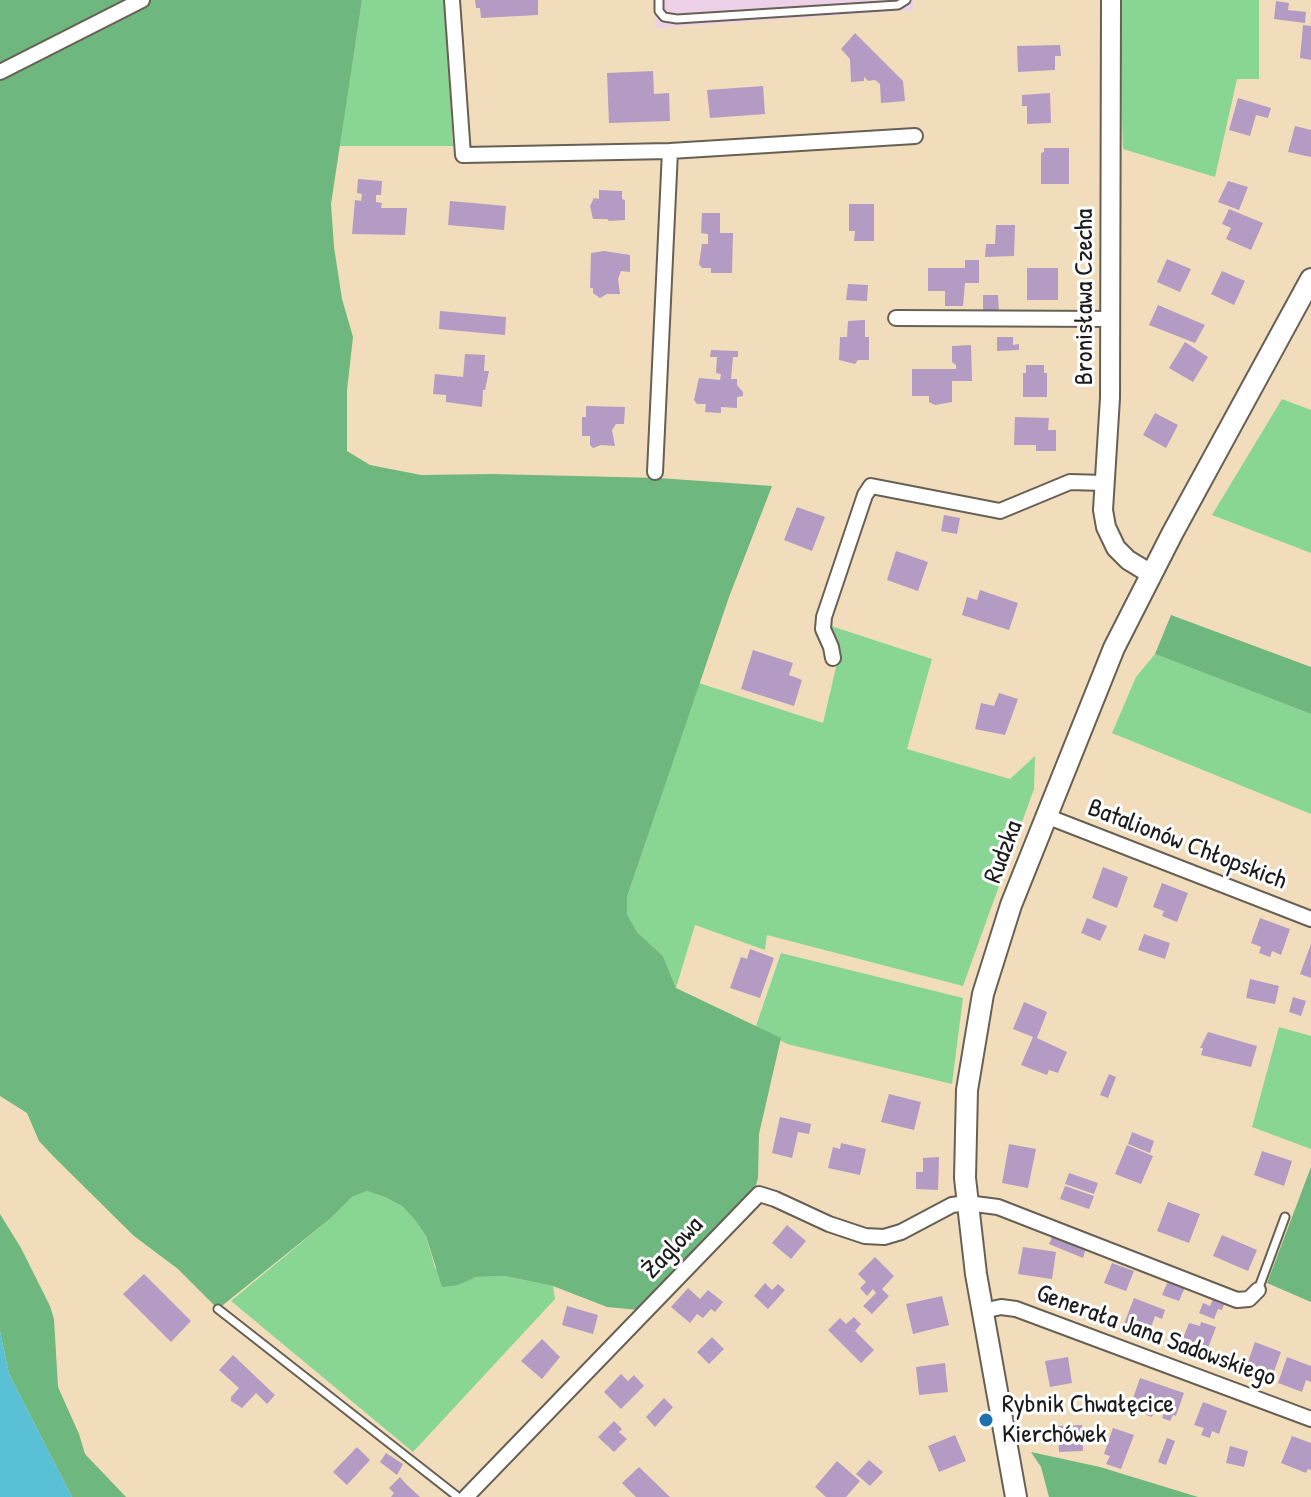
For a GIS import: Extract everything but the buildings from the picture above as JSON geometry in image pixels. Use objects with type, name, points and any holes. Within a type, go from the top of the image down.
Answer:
[{"type":"main road","name":"Rudzka","points":[[1016,1497],[967,1203],[966,1106],[980,1006],[999,937],[1104,671],[1151,574],[1311,279]]},
{"type":"street","points":[[0,72],[142,0]]},
{"type":"street","points":[[452,0],[463,155],[670,151],[915,136]]},
{"type":"street","name":"Bronisława Czecha","points":[[1111,0],[1110,398],[1104,520],[1110,539],[1123,555],[1151,574]]},
{"type":"street","points":[[655,472],[670,151]]},
{"type":"street","points":[[896,318],[1111,319]]},
{"type":"street","points":[[833,658],[823,629],[824,617],[865,495],[871,486],[1000,511],[1070,482],[1104,483]]},
{"type":"street","name":"Batalionów Chłopskich","points":[[1046,816],[1311,919]]},
{"type":"street","name":"Żaglowa","points":[[466,1497],[759,1194],[829,1224],[865,1236],[884,1237],[901,1232],[952,1205],[967,1203]]},
{"type":"street","points":[[967,1203],[998,1207],[1237,1300],[1249,1299],[1258,1290]]},
{"type":"street","name":"Generała Jana Sadowskiego","points":[[983,1311],[1001,1307],[1016,1309],[1311,1419]]},
{"type":"lane","points":[[659,0],[659,11],[664,17],[677,19],[898,5],[906,0]]},
{"type":"lane","points":[[1258,1290],[1285,1217]]},
{"type":"lane","points":[[218,1309],[458,1497]]},
{"type":"shaded area","points":[[654,0],[913,0],[914,10],[656,28]]},
{"type":"green space","points":[[0,0],[362,0],[331,204],[342,299],[353,337],[347,390],[347,451],[370,465],[421,475],[659,478],[772,486],[729,597],[627,897],[627,914],[637,932],[663,956],[676,988],[781,1038],[759,1134],[758,1178],[754,1193],[639,1310],[607,1307],[553,1286],[505,1276],[476,1277],[458,1285],[442,1287],[426,1236],[415,1220],[402,1206],[367,1191],[352,1197],[331,1218],[218,1309],[178,1269],[134,1236],[53,1156],[39,1141],[27,1113],[0,1096]]},
{"type":"green space","points":[[362,0],[444,0],[453,146],[339,146]]},
{"type":"green space","points":[[1121,0],[1259,0],[1259,79],[1237,79],[1215,177],[1123,149]]},
{"type":"green space","points":[[1282,399],[1311,410],[1311,553],[1212,515]]},
{"type":"green space","points":[[1171,615],[1311,667],[1311,714],[1155,654]]},
{"type":"green space","points":[[828,625],[932,659],[907,749],[1010,779],[1035,756],[1034,789],[963,986],[767,935],[765,950],[695,925],[676,988],[663,956],[637,932],[627,914],[627,897],[699,683],[823,723],[840,650]]},
{"type":"green space","points":[[1155,654],[1311,714],[1311,814],[1112,733],[1136,677]]},
{"type":"green space","points":[[781,953],[963,998],[952,1084],[787,1044],[756,1026]]},
{"type":"green space","points":[[1279,1027],[1311,1036],[1311,1149],[1252,1127]]},
{"type":"green space","points":[[1311,1167],[1311,1302],[1267,1283]]},
{"type":"green space","points":[[367,1191],[402,1206],[426,1236],[435,1268],[458,1284],[476,1277],[505,1276],[553,1286],[555,1299],[413,1452],[231,1301],[352,1197]]},
{"type":"green space","points":[[0,1214],[50,1306],[54,1319],[58,1387],[85,1454],[126,1497],[72,1497],[9,1374],[0,1331]]},
{"type":"green space","points":[[1031,1452],[1100,1467],[1198,1497],[1049,1497],[1041,1467]]},
{"type":"water","points":[[0,1331],[9,1374],[72,1497],[0,1497]]},
{"type":"place","name":"Rybnik Chwałęcice Kierchówek","points":[[986,1420]]}]
